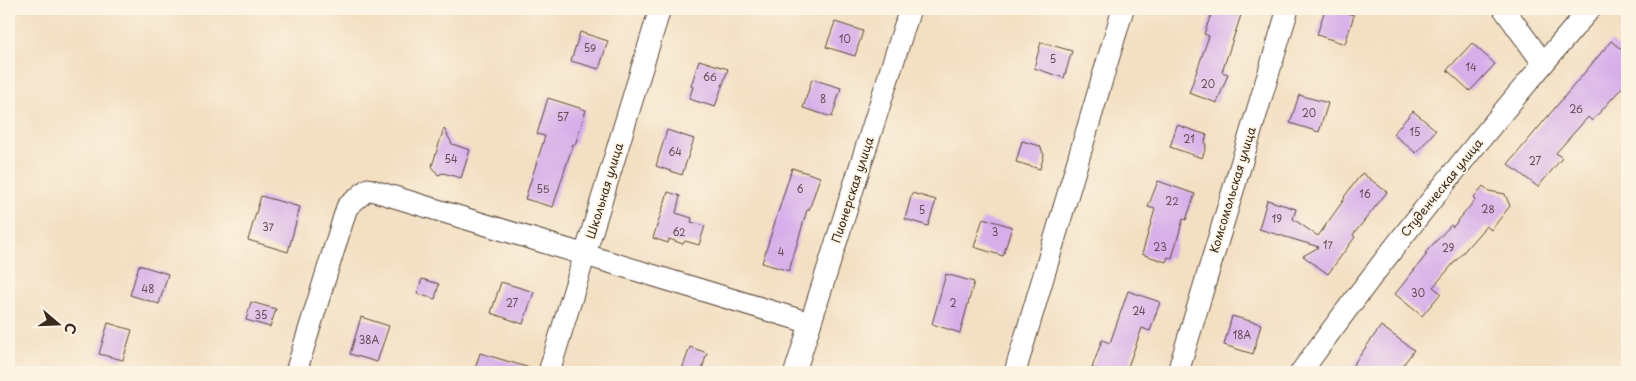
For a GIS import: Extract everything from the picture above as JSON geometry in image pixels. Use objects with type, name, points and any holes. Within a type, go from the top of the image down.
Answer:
[{"type":"street","name":"Школьная улица","points":[[550,372],[660,9]]},
{"type":"street","name":"Пионерская улица","points":[[796,372],[910,9]]},
{"type":"street","points":[[1014,372],[1124,9]]},
{"type":"street","name":"Комсомольская улица","points":[[1178,372],[1288,9]]},
{"type":"street","points":[[1504,9],[1543,63]]},
{"type":"street","name":"Студенческая улица","points":[[1301,372],[1354,299],[1543,63],[1590,9]]},
{"type":"street","points":[[296,372],[347,207],[368,190],[810,323]]},
{"type":"building","points":[[1213,9],[1225,9],[1241,15],[1222,72],[1228,74],[1217,103],[1189,93],[1209,36],[1204,34]]},
{"type":"building","points":[[1325,9],[1334,9],[1354,15],[1345,44],[1317,35]]},
{"type":"building","points":[[835,22],[863,31],[855,56],[826,47]]},
{"type":"building","points":[[580,32],[608,41],[599,69],[571,61]]},
{"type":"building","points":[[1611,41],[1627,54],[1627,82],[1592,121],[1588,117],[1556,153],[1562,158],[1538,187],[1508,164]]},
{"type":"building","points":[[1041,42],[1072,51],[1064,78],[1034,68]]},
{"type":"building","points":[[1472,43],[1495,64],[1470,91],[1447,70]]},
{"type":"building","points":[[699,60],[728,69],[715,107],[689,99]]},
{"type":"building","points":[[812,79],[841,88],[832,117],[803,108]]},
{"type":"building","points":[[1299,95],[1328,103],[1319,132],[1290,123]]},
{"type":"building","points":[[548,98],[586,110],[553,207],[525,199],[545,136],[537,134]]},
{"type":"building","points":[[1413,111],[1436,130],[1416,153],[1393,134]]},
{"type":"building","points":[[1177,125],[1207,135],[1206,147],[1202,158],[1170,147]]},
{"type":"building","points":[[444,128],[452,144],[470,150],[461,178],[443,173],[438,175],[432,166]]},
{"type":"building","points":[[667,130],[694,139],[682,175],[656,166]]},
{"type":"building","points":[[1022,141],[1040,146],[1044,155],[1040,169],[1016,162]]},
{"type":"building","points":[[792,168],[820,177],[809,210],[807,210],[789,271],[762,263]]},
{"type":"building","points":[[1362,173],[1387,192],[1353,235],[1355,237],[1328,274],[1303,256],[1319,247],[1259,229],[1267,200],[1296,209],[1293,219],[1318,236]]},
{"type":"building","points":[[1158,181],[1195,194],[1186,220],[1183,219],[1172,258],[1168,257],[1166,262],[1142,254],[1155,209],[1148,207]]},
{"type":"building","points":[[1483,186],[1489,191],[1505,194],[1510,206],[1491,230],[1486,226],[1433,287],[1441,293],[1422,316],[1395,294],[1427,254],[1425,253],[1451,225],[1453,227],[1475,200],[1473,198]]},
{"type":"building","points":[[668,192],[680,196],[676,213],[692,218],[691,222],[705,226],[699,245],[685,241],[683,244],[669,239],[668,243],[653,238]]},
{"type":"building","points":[[912,193],[936,200],[928,226],[905,219]]},
{"type":"building","points":[[261,196],[300,207],[288,252],[248,240]]},
{"type":"building","points":[[983,218],[1012,227],[1003,256],[974,247]]},
{"type":"building","points":[[139,265],[168,274],[159,304],[130,295]]},
{"type":"building","points":[[946,274],[974,282],[960,333],[932,324]]},
{"type":"building","points":[[422,279],[439,284],[435,299],[417,294]]},
{"type":"building","points":[[501,282],[534,292],[523,324],[491,313]]},
{"type":"building","points":[[1128,291],[1160,302],[1150,331],[1142,328],[1126,372],[1105,372],[1092,368],[1102,340],[1110,343]]},
{"type":"building","points":[[251,302],[276,309],[270,327],[246,320]]},
{"type":"building","points":[[1232,316],[1261,324],[1253,354],[1224,345]]},
{"type":"building","points":[[361,317],[389,326],[377,362],[350,354]]},
{"type":"building","points":[[108,323],[132,330],[123,360],[99,354]]},
{"type":"building","points":[[1381,326],[1414,350],[1398,372],[1348,372]]},
{"type":"building","points":[[690,347],[707,353],[701,372],[681,372]]},
{"type":"building","points":[[480,353],[530,368],[530,372],[474,372]]}]
